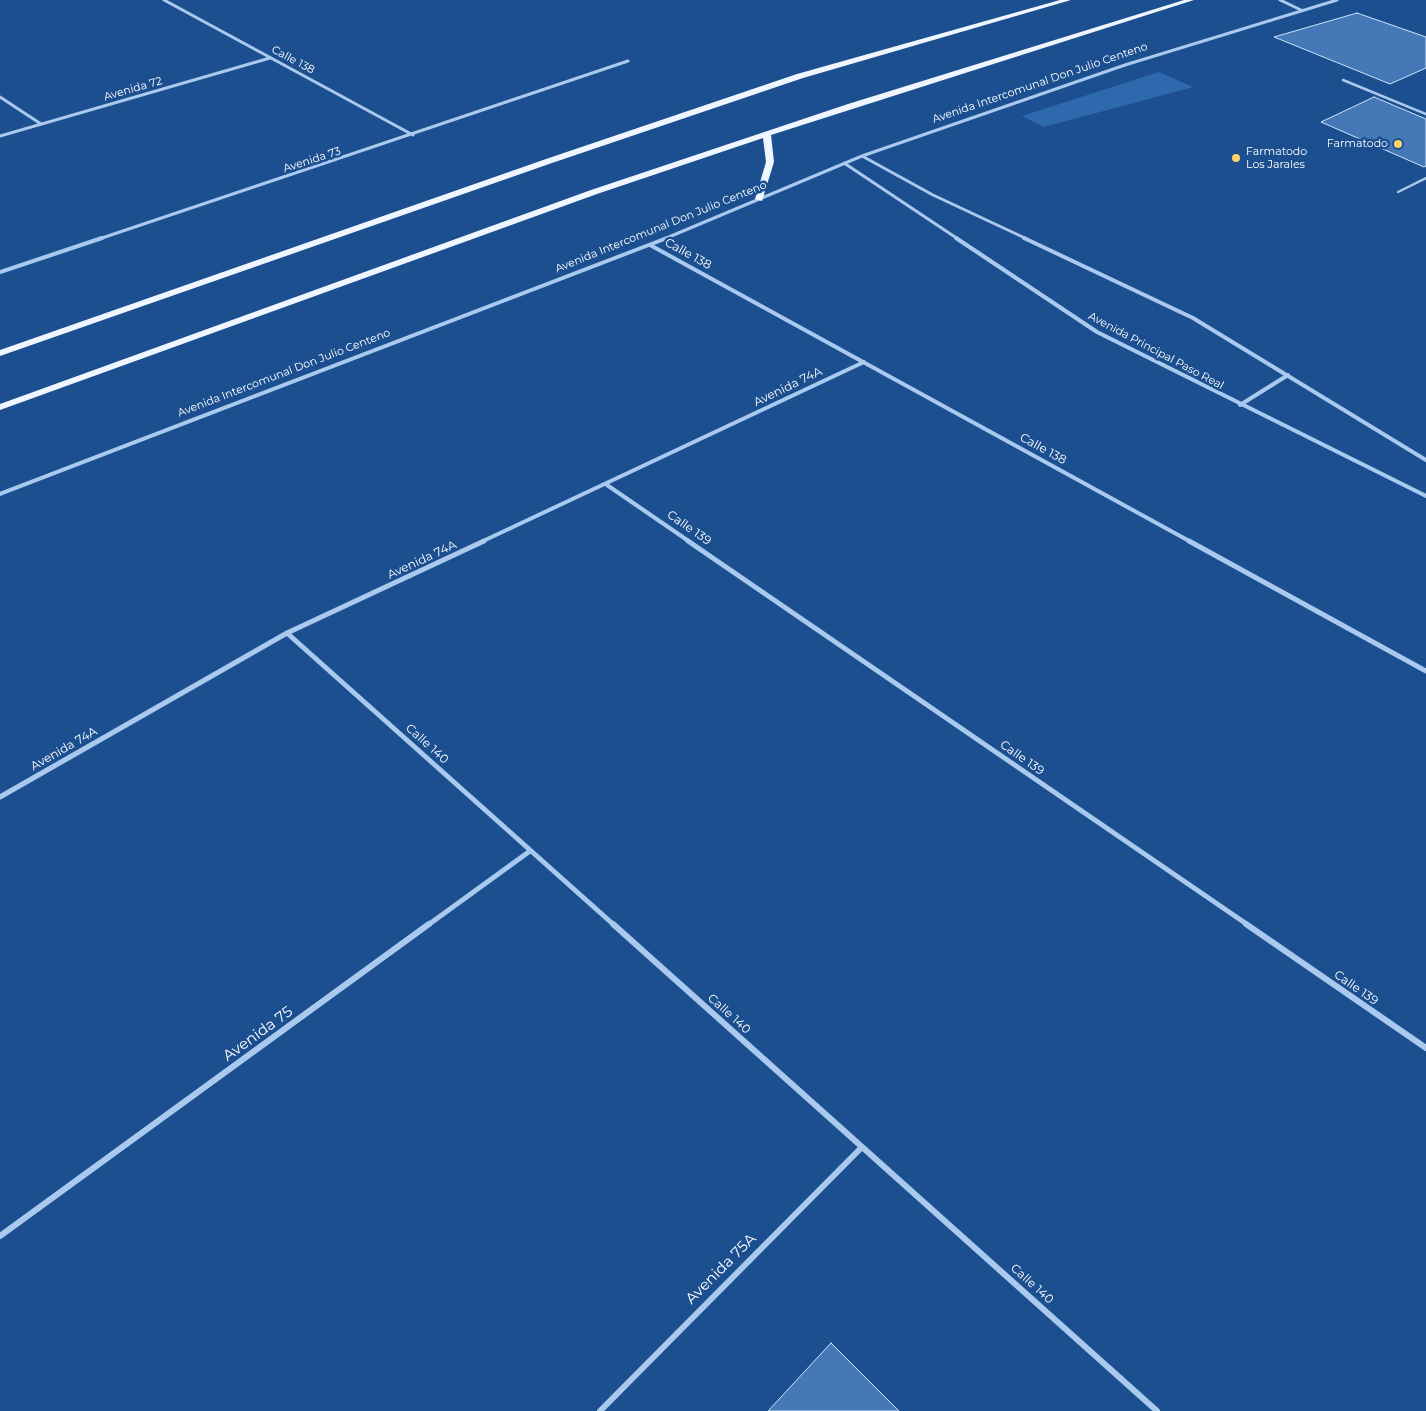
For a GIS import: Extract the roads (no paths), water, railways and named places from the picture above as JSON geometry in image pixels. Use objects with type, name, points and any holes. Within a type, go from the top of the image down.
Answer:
[{"type":"main road","points":[[0,353],[540,164],[800,76],[1068,0]]},
{"type":"main road","points":[[0,407],[594,192],[861,103],[1191,0]]},
{"type":"main road","points":[[759,199],[770,162],[767,134]]},
{"type":"street","name":"Calle 138","points":[[164,0],[414,135]]},
{"type":"street","points":[[1280,0],[1301,10]]},
{"type":"street","name":"Avenida Intercomunal Don Julio Centeno","points":[[0,494],[650,245],[862,156],[1125,65],[1336,0]]},
{"type":"street","name":"Avenida 72","points":[[0,136],[270,58]]},
{"type":"street","name":"Avenida 73","points":[[0,272],[414,135],[628,61]]},
{"type":"street","points":[[0,97],[41,124]]},
{"type":"street","points":[[862,156],[933,195],[1193,318],[1426,460]]},
{"type":"street","name":"Avenida Principal Paso Real","points":[[844,164],[1097,332],[1240,405],[1426,496]]},
{"type":"street","name":"Calle 138","points":[[650,245],[1426,671]]},
{"type":"street","name":"Avenida 74A","points":[[0,797],[286,634],[864,362]]},
{"type":"street","points":[[1240,405],[1288,375]]},
{"type":"street","name":"Calle 139","points":[[607,484],[1426,1048]]},
{"type":"street","name":"Calle 140","points":[[286,634],[1157,1411]]},
{"type":"street","name":"Avenida 75","points":[[0,1236],[530,851]]},
{"type":"street","name":"Avenida 75A","points":[[600,1411],[862,1147]]},
{"type":"lane","points":[[1342,80],[1426,114]]},
{"type":"lane","points":[[1398,192],[1426,178]]},
{"type":"place","name":"Farmatodo","points":[[1398,144]]},
{"type":"place","name":"Farmatodo Los Jarales","points":[[1236,158]]}]
